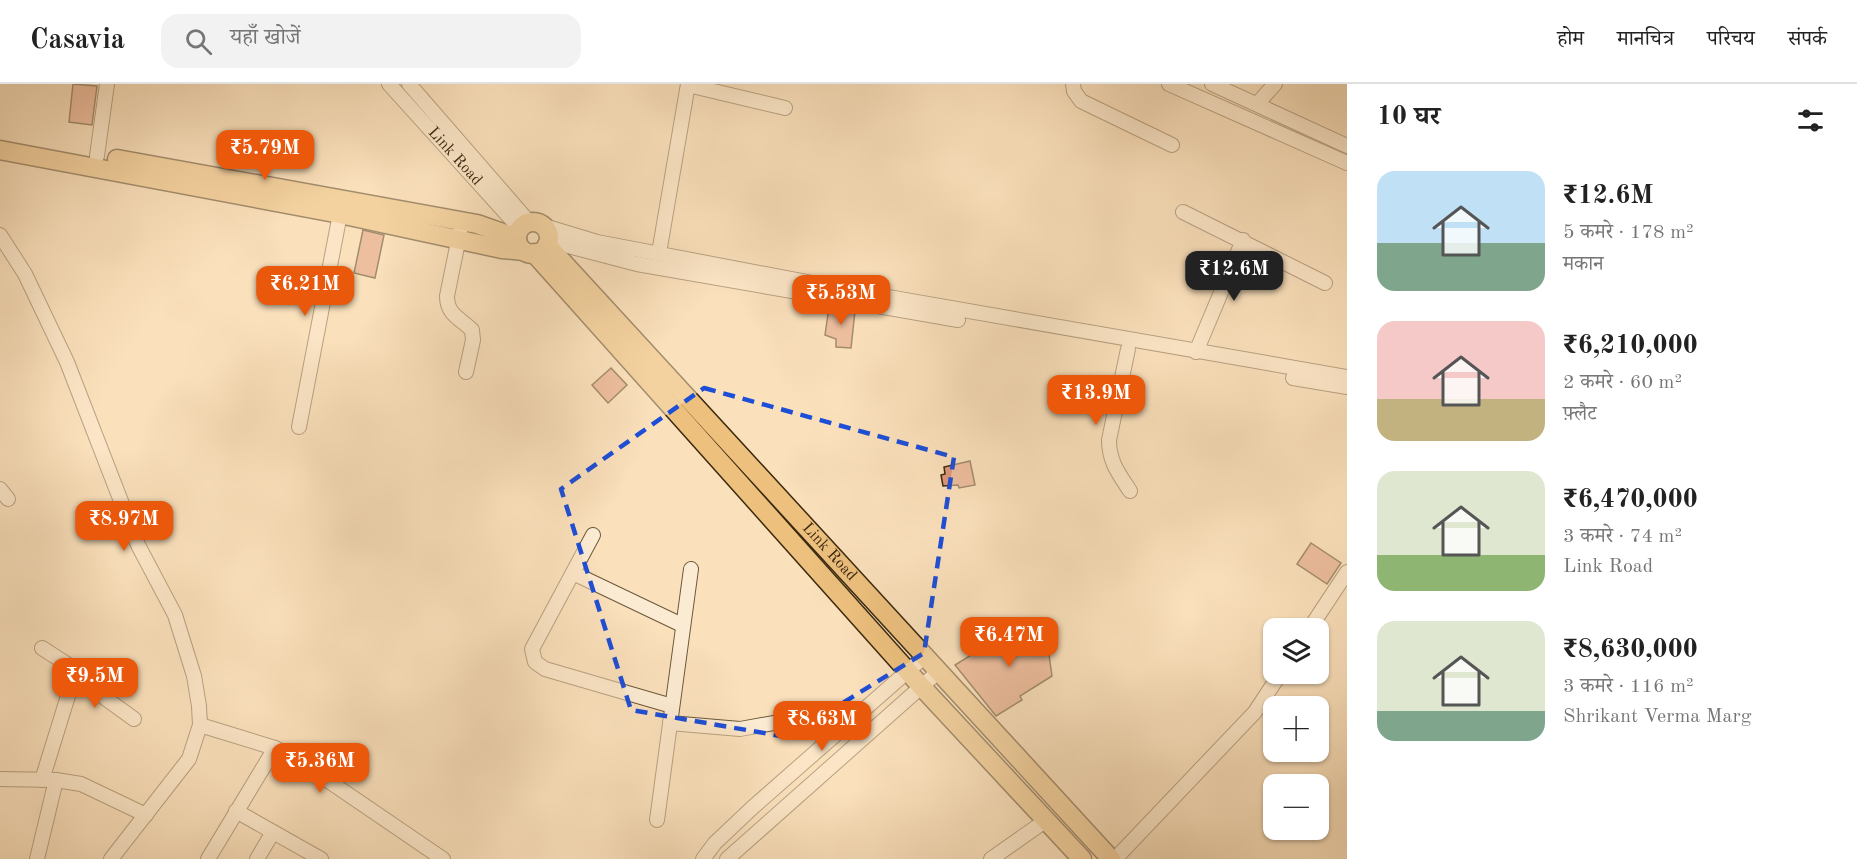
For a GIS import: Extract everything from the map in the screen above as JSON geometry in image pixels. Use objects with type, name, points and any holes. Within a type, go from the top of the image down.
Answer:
[{"type":"main road","points":[[0,138],[461,231]]},
{"type":"main road","points":[[0,150],[340,214],[461,231],[533,238]]},
{"type":"main road","name":"Link Road","points":[[533,238],[1113,859]]},
{"type":"main road","name":"Link Road","points":[[533,238],[914,679],[1082,859]]},
{"type":"street","points":[[97,156],[107,84]]},
{"type":"street","name":"Link Road","points":[[389,84],[533,238]]},
{"type":"street","name":"Link Road","points":[[409,84],[533,238]]},
{"type":"street","points":[[659,253],[688,84],[785,108]]},
{"type":"street","points":[[1073,84],[1074,91],[1081,101],[1172,145]]},
{"type":"street","points":[[1169,84],[1189,88],[1347,163]]},
{"type":"street","points":[[1212,84],[1347,146]]},
{"type":"street","points":[[1257,104],[1275,84]]},
{"type":"street","points":[[1183,212],[1325,283]]},
{"type":"street","points":[[298,427],[340,214]]},
{"type":"street","points":[[461,231],[447,296],[447,307],[453,316],[472,330],[473,340],[466,372]]},
{"type":"street","points":[[0,236],[25,274],[67,362],[138,545],[175,615],[194,676],[200,725],[189,759],[111,859]]},
{"type":"street","points":[[533,238],[597,242],[899,300],[1347,377]]},
{"type":"street","points":[[533,238],[637,264],[1347,387]]},
{"type":"street","points":[[1196,352],[1243,240]]},
{"type":"street","points":[[1128,349],[1109,440],[1109,452],[1110,460],[1130,491]]},
{"type":"street","points":[[593,535],[532,649],[535,662],[545,669],[672,706]]},
{"type":"street","points":[[657,820],[691,569]]},
{"type":"street","points":[[1317,618],[1347,572]]},
{"type":"street","points":[[573,573],[682,625]]},
{"type":"street","points":[[42,648],[76,670],[105,698],[134,719]]},
{"type":"street","points":[[727,859],[914,679],[925,656]]},
{"type":"street","points":[[38,859],[49,780],[76,670]]},
{"type":"street","points":[[702,859],[715,843],[752,808],[833,737],[914,679],[939,671]]},
{"type":"street","points":[[1113,859],[1255,712],[1273,684]]},
{"type":"street","points":[[670,723],[740,729],[812,716],[820,720],[833,737]]},
{"type":"street","points":[[200,725],[275,748],[346,792],[443,859]]},
{"type":"street","points":[[208,859],[275,748]]},
{"type":"street","points":[[0,779],[49,780],[81,784],[147,815]]},
{"type":"street","points":[[236,812],[321,859]]},
{"type":"street","points":[[991,859],[1046,821]]},
{"type":"street","points":[[257,859],[273,832]]},
{"type":"highlighted area","points":[[704,388],[954,457],[924,653],[787,737],[631,710],[561,489]]},
{"type":"building","points":[[73,84],[97,86],[92,125],[69,122]]},
{"type":"building","points":[[363,230],[384,235],[375,278],[354,273]]},
{"type":"building","points":[[829,307],[855,311],[851,348],[836,347],[836,339],[825,335]]},
{"type":"building","points":[[611,368],[627,385],[608,403],[592,385]]},
{"type":"building","points":[[970,461],[975,485],[959,488],[958,485],[943,486],[941,475],[945,474],[944,467]]},
{"type":"building","points":[[1311,543],[1341,563],[1327,584],[1297,564]]},
{"type":"building","points":[[1037,620],[1046,634],[1052,676],[1020,696],[1022,700],[996,716],[955,665],[984,647],[986,651]]}]
